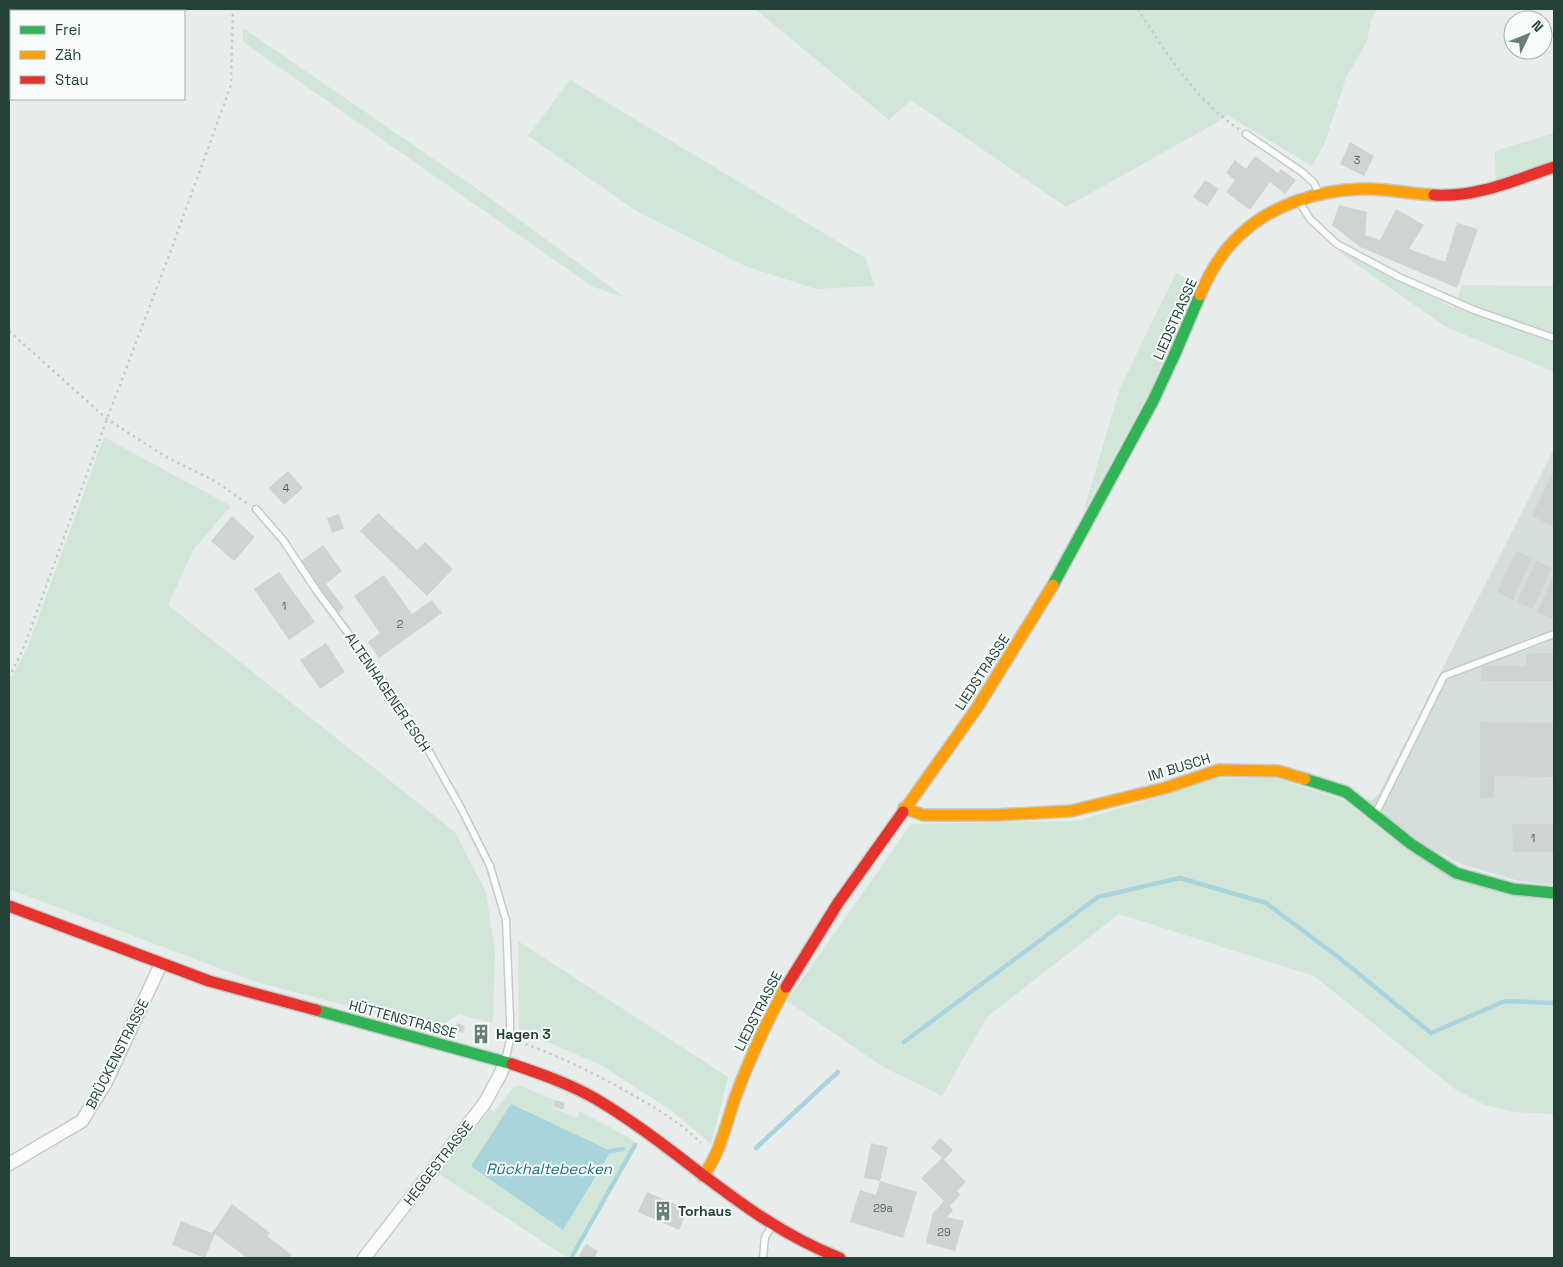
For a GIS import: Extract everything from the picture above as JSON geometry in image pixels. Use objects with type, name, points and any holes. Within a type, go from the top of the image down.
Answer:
[{"type":"street","name":"LIEDSTRASSE","points":[[703,1176],[715,1156],[739,1086],[774,1009],[835,906],[954,741],[1044,602],[1092,517],[1166,375],[1199,298],[1225,250],[1242,232],[1257,221],[1274,212],[1319,195],[1339,190],[1360,188],[1436,195],[1460,195],[1554,167]]},
{"type":"street","name":"IM BUSCH","points":[[904,808],[923,815],[996,815],[1071,811],[1165,788],[1219,770],[1278,770],[1346,792],[1411,844],[1456,873],[1513,889],[1554,893]]},
{"type":"street","name":"HÜTTENSTRASSE","points":[[9,906],[161,964],[257,995],[544,1074],[595,1098],[627,1119],[772,1225],[804,1243],[840,1258]]},
{"type":"street","name":"BRÜCKENSTRASSE","points":[[9,1164],[82,1121],[106,1082],[161,964]]},
{"type":"street","name":"HEGGESTRASSE","points":[[364,1258],[484,1104],[505,1062]]},
{"type":"lane","points":[[1246,134],[1302,172],[1314,183],[1319,195]]},
{"type":"lane","points":[[1300,202],[1310,219],[1337,244],[1399,278],[1474,310],[1554,338]]},
{"type":"lane","name":"ALTENHAGENER ESCH","points":[[256,509],[283,540],[316,590],[371,664],[421,737],[462,810],[490,866],[506,920],[510,1040],[505,1062]]},
{"type":"lane","points":[[1375,814],[1444,676],[1554,634]]},
{"type":"lane","points":[[763,1258],[764,1237],[772,1225]]},
{"type":"path","points":[[9,678],[24,647],[106,419],[170,253],[231,85],[233,9]]},
{"type":"path","points":[[1138,9],[1172,63],[1222,118],[1246,134]]},
{"type":"path","points":[[9,332],[106,419],[168,458],[215,481],[256,509]]},
{"type":"path","points":[[510,1040],[559,1058],[627,1092],[671,1118],[715,1156]]},
{"type":"shaded area","points":[[1554,449],[1554,885],[1519,881],[1461,864],[1413,839],[1364,799],[1372,800],[1379,794]]},
{"type":"green space","points":[[755,9],[1377,9],[1371,21],[1367,41],[1346,78],[1324,145],[1312,166],[1227,115],[1066,207],[911,100],[889,120]]},
{"type":"green space","points":[[243,28],[486,195],[624,297],[593,287],[243,42]]},
{"type":"green space","points":[[570,80],[865,258],[875,286],[816,289],[745,266],[638,212],[528,136]]},
{"type":"green space","points":[[1554,133],[1554,174],[1496,195],[1495,151]]},
{"type":"green space","points":[[1333,248],[1454,308],[1462,285],[1554,286],[1554,372],[1446,327]]},
{"type":"green space","points":[[1176,273],[1194,283],[1152,387],[1083,513],[1120,388]]},
{"type":"green space","points":[[104,437],[231,506],[194,549],[168,605],[455,832],[486,892],[495,951],[493,1023],[459,1014],[437,1029],[256,982],[9,889],[9,683],[28,646]]},
{"type":"green space","points":[[1216,778],[1275,778],[1343,800],[1408,851],[1554,896],[1554,1114],[1514,1112],[1485,1105],[1456,1090],[1314,976],[1119,914],[987,1017],[942,1096],[883,1067],[787,1001],[911,824],[1077,821]]},
{"type":"green space","points":[[518,941],[728,1077],[711,1144],[672,1111],[601,1065],[519,1030]]},
{"type":"green space","points":[[521,1086],[554,1100],[552,1107],[577,1118],[579,1111],[628,1137],[635,1143],[568,1258],[439,1174],[490,1109],[494,1112],[513,1087]]},
{"type":"water","name":"Rückhaltebecken","points":[[511,1104],[611,1151],[563,1230],[471,1166]]},
{"type":"building","points":[[1350,142],[1374,156],[1364,176],[1340,164]]},
{"type":"building","points":[[1255,156],[1278,173],[1281,169],[1296,180],[1285,194],[1270,182],[1250,210],[1226,192],[1235,180],[1226,173],[1235,160],[1246,169]]},
{"type":"building","points":[[1205,180],[1219,189],[1207,206],[1193,197]]},
{"type":"building","points":[[1339,205],[1367,212],[1365,235],[1380,240],[1396,209],[1424,225],[1409,249],[1445,262],[1457,223],[1478,229],[1457,288],[1360,247],[1332,225]]},
{"type":"building","points":[[1554,470],[1554,527],[1532,516]]},
{"type":"building","points":[[288,471],[303,488],[284,505],[269,488]]},
{"type":"building","points":[[378,513],[417,550],[425,542],[453,569],[427,596],[360,531]]},
{"type":"building","points":[[339,514],[344,529],[332,533],[327,518]]},
{"type":"building","points":[[232,516],[255,537],[234,561],[211,541]]},
{"type":"building","points":[[323,545],[342,571],[326,584],[344,608],[338,613],[300,562]]},
{"type":"building","points":[[1516,551],[1532,558],[1513,600],[1497,592]]},
{"type":"building","points":[[1536,561],[1552,568],[1533,609],[1517,602]]},
{"type":"building","points":[[279,572],[315,622],[289,640],[254,589]]},
{"type":"building","points":[[1554,574],[1554,615],[1553,619],[1537,612]]},
{"type":"building","points":[[384,575],[412,614],[432,600],[442,613],[379,658],[368,642],[380,633],[354,596]]},
{"type":"building","points":[[326,643],[345,672],[320,689],[300,660]]},
{"type":"building","points":[[1526,653],[1554,653],[1554,681],[1481,681],[1481,666],[1526,666]]},
{"type":"building","points":[[1480,722],[1554,723],[1554,777],[1494,776],[1494,798],[1480,798]]},
{"type":"building","points":[[1512,824],[1554,824],[1554,852],[1513,852]]},
{"type":"building","points":[[457,1023],[465,1026],[463,1033],[455,1031]]},
{"type":"building","points":[[555,1100],[565,1103],[563,1110],[553,1106]]},
{"type":"building","points":[[940,1138],[953,1150],[944,1160],[966,1182],[957,1191],[960,1195],[950,1206],[953,1210],[947,1217],[964,1221],[955,1251],[926,1243],[933,1213],[944,1201],[921,1178],[942,1158],[931,1148]]},
{"type":"building","points":[[871,1143],[888,1147],[880,1181],[864,1178]]},
{"type":"building","points":[[880,1181],[917,1192],[903,1238],[850,1222],[860,1190],[876,1195]]},
{"type":"building","name":"Torhaus","points":[[647,1192],[688,1210],[679,1230],[638,1212]]},
{"type":"building","points":[[232,1204],[270,1233],[267,1236],[292,1255],[289,1258],[247,1258],[215,1234],[205,1258],[172,1245],[181,1221],[212,1233]]},
{"type":"building","points":[[586,1244],[598,1251],[594,1258],[578,1258]]},
{"type":"waterway","points":[[904,1042],[1098,897],[1180,878],[1266,903],[1337,956],[1431,1033],[1505,1001],[1554,1003]]},
{"type":"waterway","points":[[756,1148],[838,1072]]},
{"type":"waterway","points":[[571,1258],[635,1145]]},
{"type":"waterway","points":[[611,1151],[623,1149]]},
{"type":"traffic: fast","points":[[1053,585],[1153,401],[1200,295]]},
{"type":"traffic: fast","points":[[1305,779],[1346,792],[1411,844],[1456,873],[1513,889],[1554,893]]},
{"type":"traffic: fast","points":[[316,1010],[512,1064]]},
{"type":"traffic: slow","points":[[1200,295],[1217,263],[1233,241],[1252,224],[1266,215],[1296,201],[1329,192],[1362,189],[1434,195]]},
{"type":"traffic: slow","points":[[903,812],[977,708],[1053,585]]},
{"type":"traffic: slow","points":[[904,808],[923,815],[996,815],[1071,811],[1165,788],[1219,770],[1278,771],[1305,779]]},
{"type":"traffic: slow","points":[[703,1176],[718,1149],[735,1098],[752,1056],[786,987]]},
{"type":"traffic: jam","points":[[1434,195],[1465,194],[1480,191],[1554,167]]},
{"type":"traffic: jam","points":[[786,987],[838,903],[903,812]]},
{"type":"traffic: jam","points":[[9,906],[209,981],[316,1010]]},
{"type":"traffic: jam","points":[[512,1064],[566,1084],[596,1099],[657,1140],[715,1184],[774,1225],[806,1243],[840,1258]]},
{"type":"place","name":"Hagen 3","points":[[481,1034]]},
{"type":"place","name":"Torhaus","points":[[663,1211]]}]
